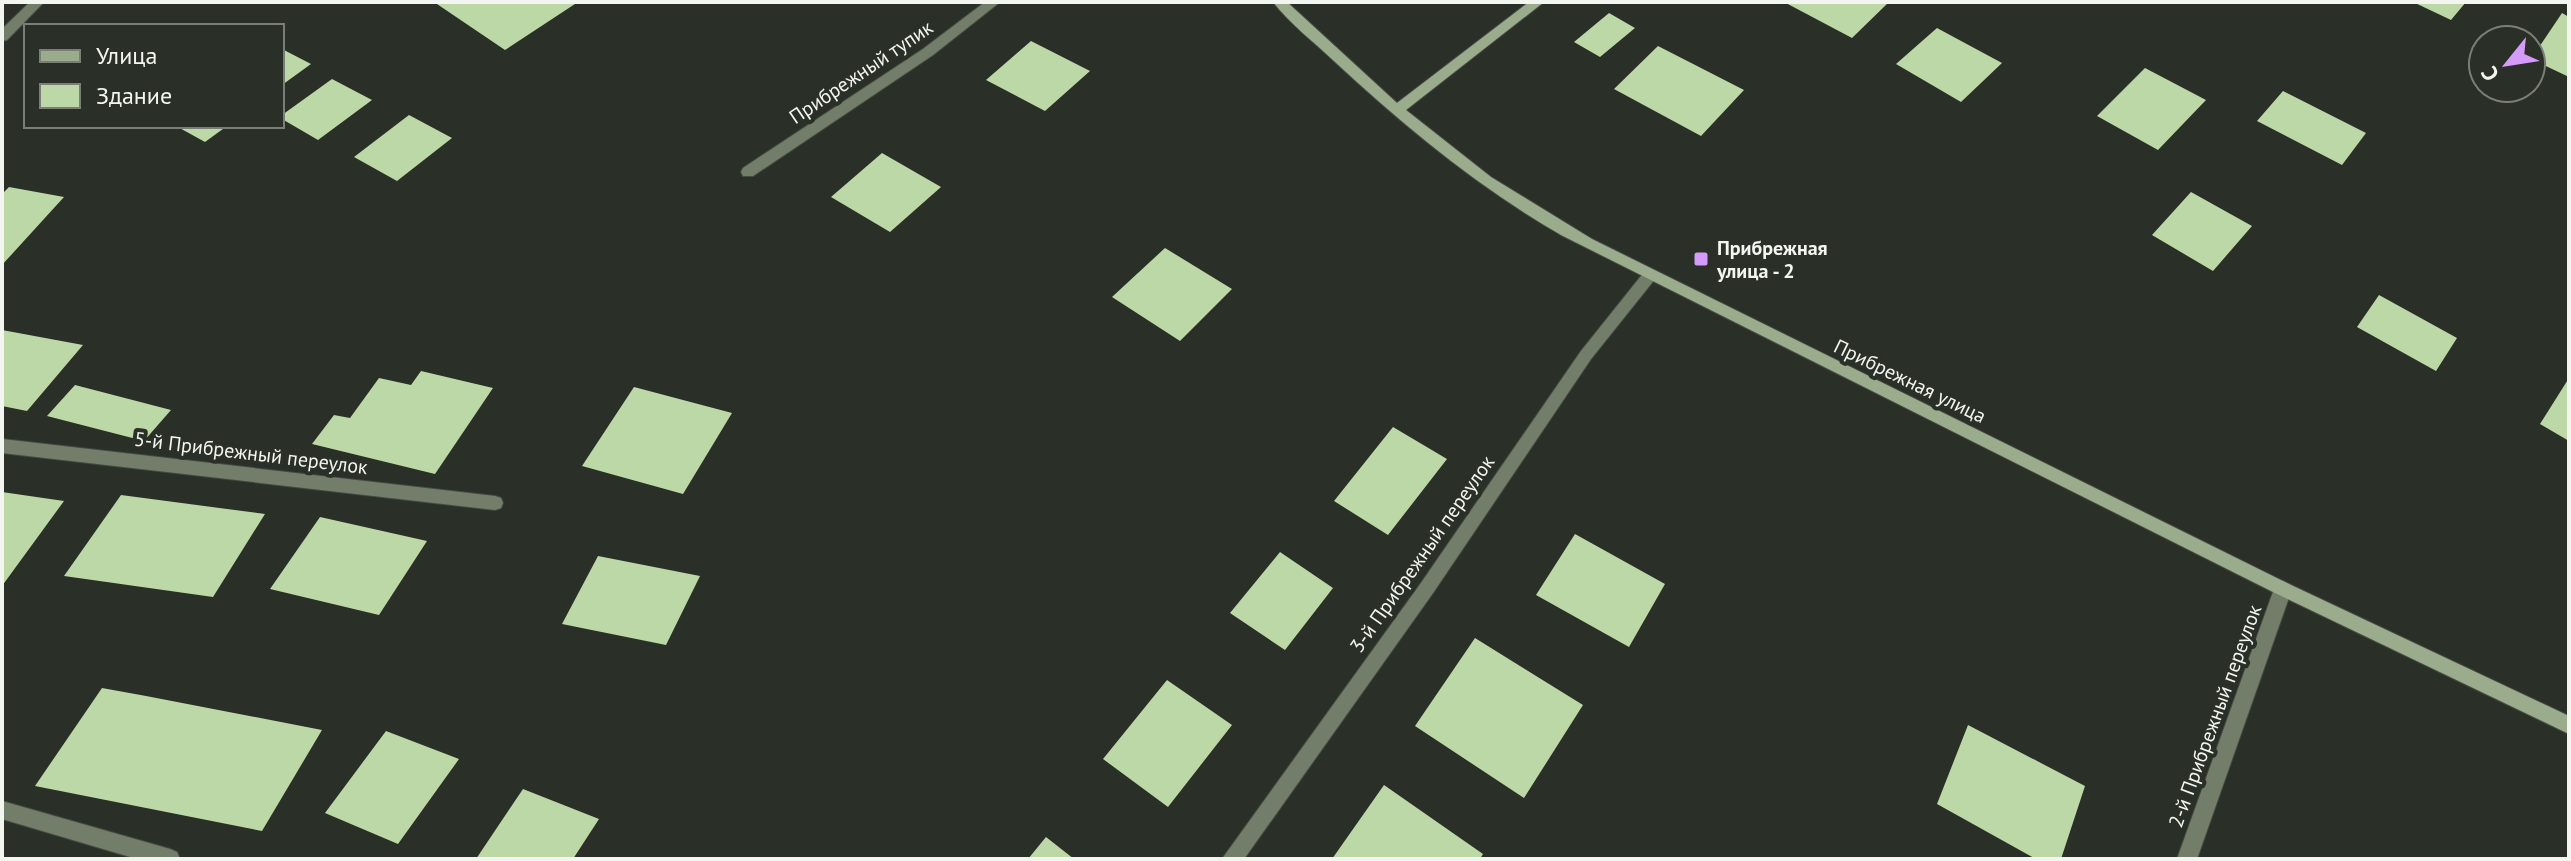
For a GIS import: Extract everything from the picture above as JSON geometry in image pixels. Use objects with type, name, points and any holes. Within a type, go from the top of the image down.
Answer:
[{"type":"street","points":[[2,37],[38,2]]},
{"type":"street","name":"Прибрежный тупик","points":[[748,172],[928,52],[994,2]]},
{"type":"street","name":"Прибрежная улица","points":[[1279,2],[1447,152],[1520,204],[1650,275],[2283,589],[2569,725]]},
{"type":"street","points":[[1397,110],[1538,2]]},
{"type":"street","name":"3-й Прибрежный переулок","points":[[1232,859],[1427,588],[1586,355],[1650,275]]},
{"type":"street","name":"5-й Прибрежный переулок","points":[[2,446],[495,503]]},
{"type":"street","name":"2-й Прибрежный переулок","points":[[2187,859],[2283,589]]},
{"type":"street","points":[[2,810],[170,859]]},
{"type":"building","points":[[434,2],[578,2],[505,50]]},
{"type":"building","points":[[1784,2],[1889,2],[1852,38]]},
{"type":"building","points":[[2413,2],[2466,2],[2451,20]]},
{"type":"building","points":[[1609,13],[1635,28],[1600,57],[1574,42]]},
{"type":"building","points":[[2562,13],[2569,17],[2569,77],[2547,67],[2547,35]]},
{"type":"building","points":[[1937,28],[2002,63],[1961,102],[1896,64]]},
{"type":"building","points":[[1031,41],[1090,71],[1045,111],[986,80]]},
{"type":"building","points":[[1658,46],[1744,90],[1701,136],[1614,89]]},
{"type":"building","points":[[284,50],[311,64],[284,84]]},
{"type":"building","points":[[2145,68],[2206,100],[2158,150],[2097,116]]},
{"type":"building","points":[[332,79],[372,100],[318,140],[284,120],[284,114]]},
{"type":"building","points":[[2283,91],[2366,133],[2342,165],[2257,121]]},
{"type":"building","points":[[409,115],[452,138],[397,181],[354,157]]},
{"type":"building","points":[[180,128],[224,128],[205,142]]},
{"type":"building","points":[[882,153],[941,187],[890,232],[831,197]]},
{"type":"building","points":[[9,187],[64,197],[2,265],[2,194]]},
{"type":"building","points":[[2191,192],[2252,226],[2213,271],[2152,235]]},
{"type":"building","points":[[1165,248],[1232,289],[1180,341],[1112,297]]},
{"type":"building","points":[[2379,295],[2457,338],[2436,371],[2357,327]]},
{"type":"building","points":[[2,330],[83,345],[27,411],[2,406]]},
{"type":"building","points":[[421,371],[493,388],[435,474],[312,444],[334,415],[350,418],[379,378],[411,385]]},
{"type":"building","points":[[2569,378],[2569,441],[2540,424]]},
{"type":"building","points":[[75,385],[171,410],[144,441],[47,416]]},
{"type":"building","points":[[634,387],[732,413],[683,494],[582,466]]},
{"type":"building","points":[[1393,427],[1447,459],[1388,535],[1334,501]]},
{"type":"building","points":[[2,492],[64,501],[2,586]]},
{"type":"building","points":[[121,495],[265,514],[213,597],[64,576]]},
{"type":"building","points":[[320,517],[427,541],[379,615],[270,589]]},
{"type":"building","points":[[1575,534],[1665,584],[1629,647],[1536,595]]},
{"type":"building","points":[[1280,552],[1333,588],[1285,650],[1230,613]]},
{"type":"building","points":[[598,556],[700,576],[666,645],[562,624]]},
{"type":"building","points":[[1475,638],[1583,705],[1524,798],[1415,726]]},
{"type":"building","points":[[1167,680],[1232,725],[1168,807],[1103,759]]},
{"type":"building","points":[[102,688],[322,730],[262,831],[35,786]]},
{"type":"building","points":[[1968,725],[2085,786],[2061,859],[2036,859],[1937,804]]},
{"type":"building","points":[[386,731],[459,759],[398,844],[325,813]]},
{"type":"building","points":[[1384,785],[1483,854],[1480,859],[1332,859]]},
{"type":"building","points":[[523,789],[599,819],[573,859],[476,859]]},
{"type":"building","points":[[1046,837],[1074,859],[1028,859]]},
{"type":"place","name":"Прибрежная улица - 2","points":[[1701,259]]}]
